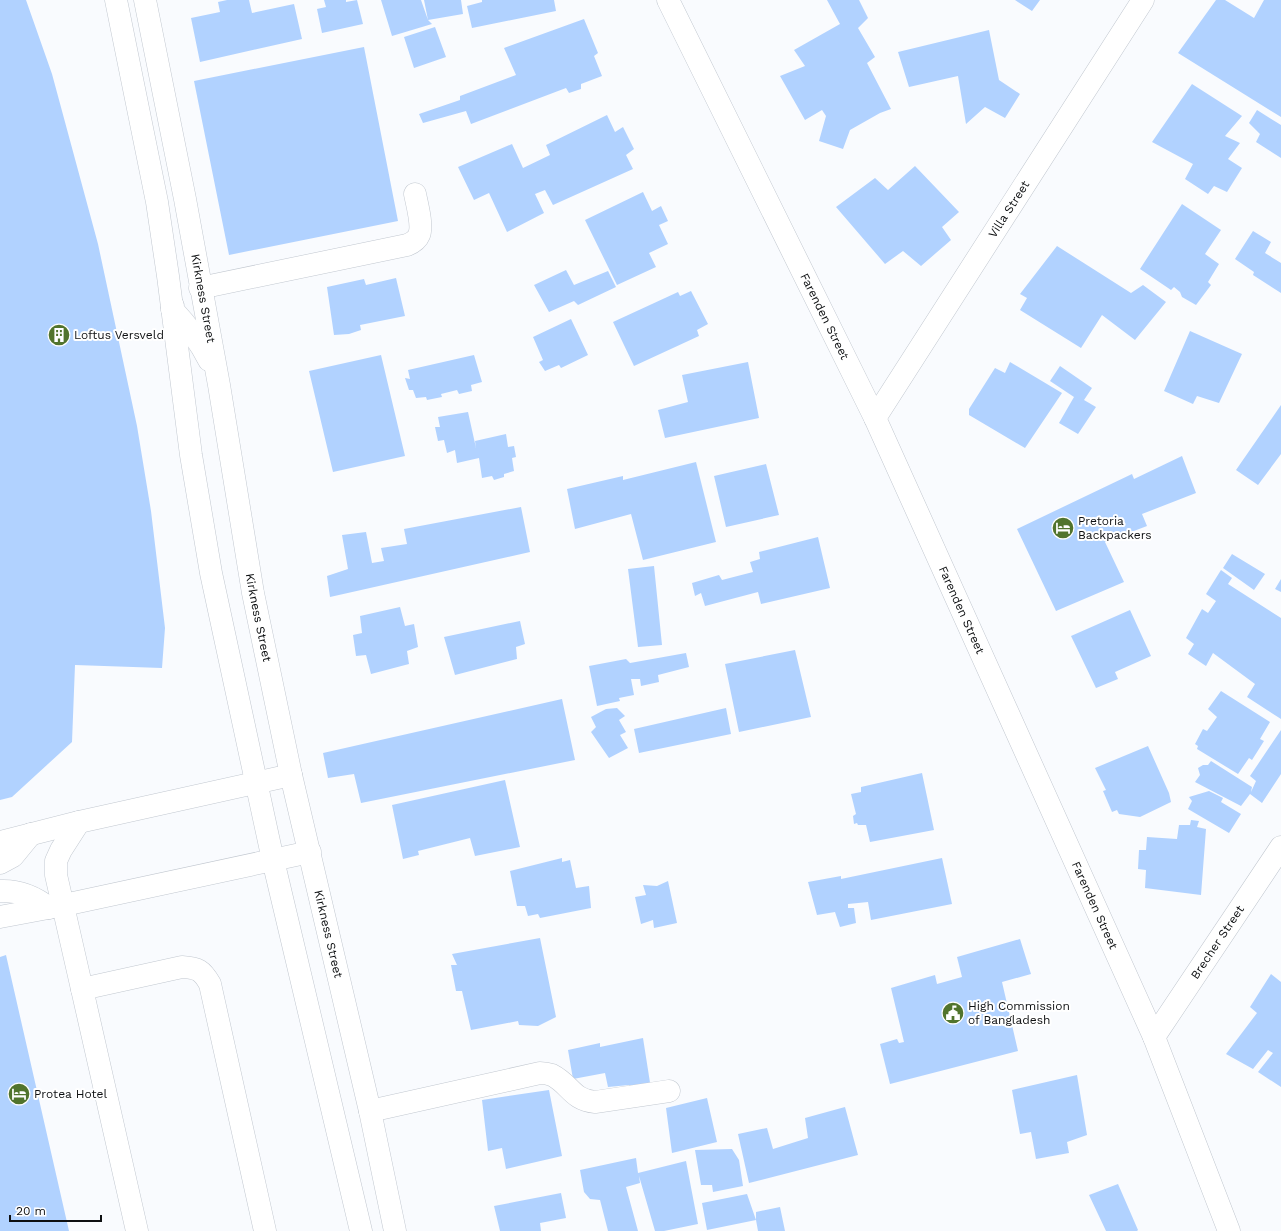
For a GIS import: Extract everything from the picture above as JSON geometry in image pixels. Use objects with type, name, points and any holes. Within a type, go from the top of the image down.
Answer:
[{"type":"street","points":[[116,0],[157,202],[191,456],[211,573],[273,860],[361,1231]]},
{"type":"street","name":"Kirkness Street","points":[[145,0],[185,199],[200,288],[219,385],[253,593],[291,775],[370,1111],[395,1231]]},
{"type":"street","name":"Farenden Street","points":[[668,0],[875,418],[1154,1037],[1229,1231]]},
{"type":"street","name":"Villa Street","points":[[875,418],[1143,0]]},
{"type":"street","points":[[200,288],[407,245],[415,241],[420,235],[420,225],[415,194]]},
{"type":"street","points":[[172,309],[183,283],[186,266],[185,199]]},
{"type":"street","points":[[172,309],[188,326],[198,341],[208,359],[219,385]]},
{"type":"street","points":[[0,842],[79,822],[291,775]]},
{"type":"street","points":[[79,822],[61,850],[56,861],[56,906],[82,989],[137,1231]]},
{"type":"street","points":[[0,863],[13,856],[32,834]]},
{"type":"street","name":"Brecher Street","points":[[1154,1037],[1281,847]]},
{"type":"street","points":[[0,917],[310,852]]},
{"type":"street","points":[[0,891],[9,890],[28,894],[56,906]]},
{"type":"street","points":[[82,989],[182,967],[194,967],[204,974],[210,984],[265,1231]]},
{"type":"street","points":[[370,1111],[540,1073],[551,1075],[561,1081],[576,1095],[586,1101],[595,1102],[668,1091]]},
{"type":"building","name":"Loftus Versveld","points":[[0,0],[26,0],[52,74],[98,244],[137,426],[151,511],[165,628],[162,668],[75,665],[72,742],[12,797],[0,800]]},
{"type":"building","points":[[227,0],[249,0],[252,13],[294,4],[302,39],[200,62],[191,18],[220,12],[218,2]]},
{"type":"building","points":[[324,0],[346,0],[346,2],[357,0],[363,24],[322,33],[317,9],[326,7]]},
{"type":"building","points":[[381,0],[421,0],[428,20],[432,24],[392,36]]},
{"type":"building","points":[[424,0],[461,0],[463,14],[428,20]]},
{"type":"building","points":[[482,0],[554,0],[556,11],[472,28],[467,6],[482,2]]},
{"type":"building","points":[[827,0],[859,0],[868,18],[858,28],[875,57],[867,63],[891,109],[880,113],[850,130],[843,149],[819,141],[826,116],[822,110],[805,120],[780,76],[805,66],[794,50],[840,24]]},
{"type":"building","points":[[1015,0],[1040,0],[1032,11]]},
{"type":"building","points":[[1216,0],[1225,0],[1254,18],[1264,0],[1281,0],[1281,117],[1178,53]]},
{"type":"building","points":[[584,19],[598,53],[594,56],[602,76],[581,84],[581,89],[569,93],[566,88],[471,124],[466,111],[423,123],[419,114],[460,100],[460,96],[516,75],[504,48]]},
{"type":"building","points":[[435,27],[446,57],[414,68],[404,37]]},
{"type":"building","points":[[989,30],[999,80],[1020,94],[1005,118],[985,107],[966,124],[958,76],[909,87],[898,52]]},
{"type":"building","points":[[364,47],[398,221],[229,255],[194,81]]},
{"type":"building","points":[[1192,84],[1242,116],[1225,136],[1240,143],[1228,159],[1242,168],[1227,192],[1214,186],[1208,194],[1185,179],[1193,164],[1152,142]]},
{"type":"building","points":[[1257,110],[1281,125],[1281,158],[1256,142],[1260,134],[1249,123]]},
{"type":"building","points":[[607,115],[615,132],[623,127],[634,149],[626,155],[633,169],[553,205],[545,190],[535,194],[544,213],[507,232],[489,193],[474,200],[458,167],[512,144],[523,168],[550,155],[546,145]]},
{"type":"building","points":[[915,166],[959,212],[942,227],[951,240],[921,266],[903,251],[885,264],[836,207],[875,178],[888,190]]},
{"type":"building","points":[[643,192],[652,211],[661,206],[668,221],[659,225],[668,244],[649,253],[656,267],[617,285],[585,220]]},
{"type":"building","points":[[1182,204],[1221,230],[1205,254],[1219,264],[1208,282],[1211,285],[1196,305],[1182,297],[1180,292],[1174,287],[1171,290],[1140,269]]},
{"type":"building","points":[[1253,231],[1271,242],[1265,253],[1281,263],[1281,293],[1253,275],[1254,272],[1235,259]]},
{"type":"building","points":[[1057,246],[1131,293],[1143,285],[1166,302],[1135,340],[1102,315],[1081,348],[1020,310],[1027,298],[1020,294]]},
{"type":"building","points":[[566,270],[574,285],[608,271],[616,287],[578,305],[574,301],[549,312],[534,285]]},
{"type":"building","points":[[396,278],[405,316],[360,325],[361,330],[349,334],[334,335],[327,287],[364,279],[366,285]]},
{"type":"building","points":[[691,291],[708,324],[697,330],[699,336],[634,366],[613,322],[678,292],[680,296]]},
{"type":"building","points":[[571,319],[588,355],[561,368],[559,365],[545,371],[539,362],[543,360],[533,337]]},
{"type":"building","points":[[1190,331],[1242,354],[1219,403],[1197,396],[1193,404],[1164,391]]},
{"type":"building","points":[[381,355],[405,456],[333,472],[309,371]]},
{"type":"building","points":[[474,355],[482,382],[471,385],[472,391],[459,394],[457,390],[441,394],[442,397],[427,400],[426,397],[416,398],[413,390],[409,390],[405,378],[410,379],[408,370]]},
{"type":"building","points":[[748,362],[759,418],[665,438],[658,410],[688,402],[682,375]]},
{"type":"building","points":[[1010,362],[1062,393],[1025,448],[969,415],[969,409],[995,368],[1005,373]]},
{"type":"building","points":[[1060,366],[1092,388],[1084,400],[1096,407],[1078,434],[1059,423],[1074,397],[1050,381]]},
{"type":"building","points":[[1281,405],[1281,454],[1258,485],[1236,470]]},
{"type":"building","points":[[468,412],[476,448],[475,441],[506,434],[508,447],[514,446],[516,457],[512,458],[514,471],[504,474],[504,477],[494,480],[492,476],[482,478],[479,458],[457,463],[455,450],[447,453],[444,440],[438,441],[435,427],[440,427],[438,417]]},
{"type":"building","points":[[1182,456],[1196,493],[1142,514],[1147,526],[1105,542],[1124,582],[1056,611],[1017,529],[1132,474],[1134,479]]},
{"type":"building","points":[[696,462],[716,542],[643,560],[631,514],[575,529],[567,489],[623,476],[623,480]]},
{"type":"building","points":[[766,464],[779,515],[726,527],[714,476]]},
{"type":"building","points":[[521,507],[530,552],[330,597],[327,576],[348,569],[342,535],[366,532],[372,563],[384,561],[381,548],[407,544],[404,529]]},
{"type":"building","points":[[818,537],[830,588],[761,604],[758,592],[705,606],[701,593],[695,596],[692,583],[719,575],[722,580],[753,572],[750,562],[760,559],[759,552]]},
{"type":"building","points":[[1232,554],[1265,574],[1254,590],[1223,568]]},
{"type":"building","points":[[654,566],[662,645],[638,647],[628,569]]},
{"type":"building","points":[[1221,570],[1232,578],[1228,584],[1281,618],[1281,719],[1247,697],[1255,684],[1213,653],[1206,666],[1188,654],[1194,644],[1186,638],[1202,609],[1208,613],[1216,601],[1206,594]]},
{"type":"building","points":[[1281,579],[1281,592],[1275,589]]},
{"type":"building","points":[[400,607],[405,626],[414,624],[418,647],[407,651],[409,664],[371,674],[366,655],[356,656],[353,635],[362,633],[360,616]]},
{"type":"building","points":[[1130,610],[1151,656],[1115,672],[1118,679],[1096,688],[1071,636]]},
{"type":"building","points":[[520,621],[525,644],[516,647],[517,659],[455,675],[444,637]]},
{"type":"building","points":[[795,650],[811,717],[739,732],[725,664]]},
{"type":"building","points":[[686,653],[689,667],[658,675],[659,682],[641,686],[640,679],[631,679],[634,695],[619,698],[620,701],[597,706],[589,666],[626,659],[630,663]]},
{"type":"building","points":[[1221,691],[1270,722],[1260,739],[1264,741],[1252,760],[1249,758],[1238,774],[1197,749],[1198,746],[1195,744],[1203,729],[1207,731],[1217,717],[1208,709]]},
{"type":"building","points":[[562,699],[575,760],[361,803],[354,774],[328,778],[323,753]]},
{"type":"building","points":[[617,708],[625,716],[619,720],[626,732],[620,735],[628,748],[609,758],[591,732],[596,727],[591,717],[606,709]]},
{"type":"building","points":[[726,708],[731,734],[639,753],[634,729]]},
{"type":"building","points":[[1281,730],[1281,774],[1262,803],[1250,794],[1241,806],[1195,782],[1200,775],[1198,768],[1203,765],[1208,765],[1211,761],[1252,787],[1251,792],[1256,781],[1250,776]]},
{"type":"building","points":[[1148,746],[1169,793],[1171,802],[1140,817],[1119,814],[1117,810],[1112,812],[1103,791],[1106,790],[1095,768]]},
{"type":"building","points":[[922,773],[934,830],[870,842],[866,825],[858,825],[857,823],[854,824],[853,816],[856,814],[851,794],[861,792],[861,787]]},
{"type":"building","points":[[505,780],[520,847],[475,856],[470,838],[418,851],[419,855],[403,859],[392,805]]},
{"type":"building","points":[[1209,791],[1223,798],[1221,802],[1241,814],[1229,833],[1188,809],[1192,801],[1189,797]]},
{"type":"building","points":[[1191,820],[1199,821],[1197,827],[1206,829],[1201,895],[1145,888],[1146,870],[1138,869],[1139,850],[1146,850],[1147,837],[1177,839],[1179,825],[1190,825]]},
{"type":"building","points":[[562,858],[562,862],[570,860],[576,888],[589,886],[591,908],[540,918],[538,914],[528,916],[525,906],[517,906],[510,871]]},
{"type":"building","points":[[942,858],[952,904],[871,920],[868,902],[848,904],[848,908],[854,908],[856,923],[840,927],[835,912],[817,915],[808,882],[841,876],[841,879]]},
{"type":"building","points":[[668,881],[677,923],[654,928],[653,920],[641,924],[635,897],[646,895],[643,885],[657,886]]},
{"type":"building","points":[[540,938],[556,1017],[538,1026],[519,1025],[518,1021],[471,1030],[462,991],[456,991],[451,965],[457,965],[452,954]]},
{"type":"building","name":"High Commission of Bangladesh","points":[[1020,939],[1031,974],[1002,982],[1018,1051],[890,1084],[880,1044],[897,1039],[899,1043],[904,1042],[891,988],[935,975],[937,984],[962,977],[957,957]]},
{"type":"building","name":"Protea Hotel","points":[[6,955],[69,1231],[0,1231],[0,957]]},
{"type":"building","points":[[1271,974],[1281,982],[1281,1087],[1258,1072],[1273,1053],[1268,1050],[1253,1069],[1226,1054],[1257,1013],[1250,1007]]},
{"type":"building","points":[[643,1038],[651,1089],[630,1092],[629,1085],[608,1087],[605,1073],[573,1079],[568,1050],[600,1043],[600,1047]]},
{"type":"building","points":[[1077,1075],[1087,1135],[1067,1142],[1069,1153],[1036,1159],[1031,1132],[1020,1134],[1012,1090]]},
{"type":"building","points":[[549,1090],[562,1156],[506,1169],[502,1148],[488,1151],[482,1100]]},
{"type":"building","points":[[707,1098],[717,1142],[672,1153],[666,1108]]},
{"type":"building","points":[[845,1107],[858,1155],[749,1183],[738,1134],[767,1128],[773,1149],[808,1138],[805,1118]]},
{"type":"building","points":[[732,1149],[739,1160],[743,1186],[713,1192],[712,1185],[701,1185],[695,1150]]},
{"type":"building","points":[[636,1158],[638,1173],[686,1161],[698,1224],[664,1231],[655,1231],[639,1176],[640,1183],[626,1187],[638,1231],[608,1231],[600,1200],[590,1199],[584,1192],[580,1170]]},
{"type":"building","points":[[1118,1184],[1138,1230],[1137,1231],[1106,1231],[1089,1195]]},
{"type":"building","points":[[561,1193],[566,1218],[540,1223],[541,1231],[500,1231],[494,1206]]},
{"type":"building","points":[[747,1194],[756,1220],[707,1230],[702,1203]]},
{"type":"building","points":[[780,1207],[785,1231],[758,1231],[756,1212]]},
{"type":"place","name":"Loftus Versveld","points":[[59,335]]},
{"type":"place","name":"Pretoria Backpackers","points":[[1063,528]]},
{"type":"place","name":"High Commission of Bangladesh","points":[[953,1013]]},
{"type":"place","name":"Protea Hotel","points":[[19,1094]]}]
